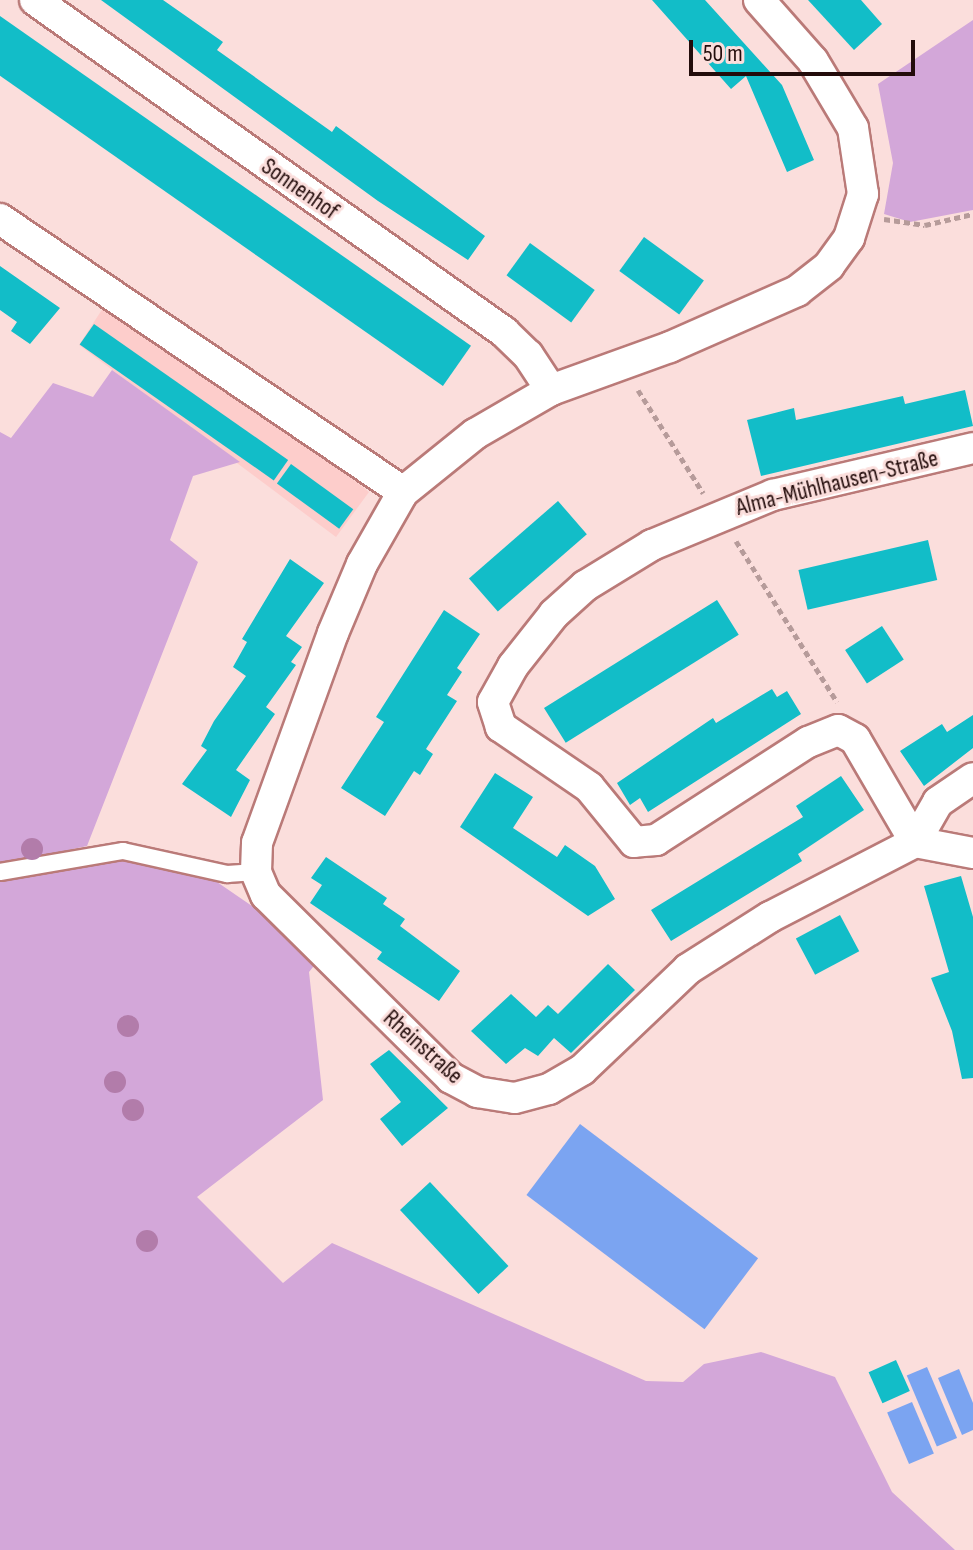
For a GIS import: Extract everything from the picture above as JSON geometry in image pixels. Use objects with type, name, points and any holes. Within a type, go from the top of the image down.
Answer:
[{"type":"street","name":"Sonnenhof","points":[[35,0],[504,332],[528,355],[551,390]]},
{"type":"street","points":[[256,872],[257,843],[333,633],[362,564],[403,492],[475,434],[551,390],[797,291],[829,266],[849,238],[863,194],[853,128],[813,61],[759,0]]},
{"type":"street","points":[[0,219],[403,492]]},
{"type":"street","name":"Alma-Mühlhausen-Straße","points":[[915,842],[855,739],[838,730],[808,742],[656,840],[634,842],[589,787],[495,719],[493,702],[531,640],[571,598],[652,545],[718,514],[773,495],[973,448]]},
{"type":"street","points":[[973,778],[938,802],[915,842],[973,853]]},
{"type":"street","name":"Rheinstraße","points":[[256,872],[266,895],[451,1078],[477,1092],[515,1098],[549,1089],[582,1070],[688,969],[720,946],[915,842]]},
{"type":"lane","points":[[0,872],[123,851],[227,874],[256,872]]},
{"type":"path","points":[[915,225],[973,214]]},
{"type":"path","points":[[654,415],[698,485]]},
{"type":"path","points":[[718,514],[836,701]]},
{"type":"shaded area","points":[[973,20],[973,210],[910,222],[884,214],[893,163],[878,84]]},
{"type":"shaded area","points":[[105,305],[304,440],[369,492],[336,537],[79,345]]},
{"type":"shaded area","points":[[112,370],[240,462],[193,476],[170,540],[198,562],[87,846],[0,865],[0,432],[11,438],[53,383],[93,397]]},
{"type":"shaded area","points":[[119,859],[153,861],[217,882],[281,926],[317,962],[309,972],[323,1100],[197,1197],[283,1283],[332,1243],[646,1381],[683,1382],[704,1364],[761,1352],[835,1377],[892,1492],[955,1550],[0,1550],[0,881]]},
{"type":"water","points":[[580,1124],[758,1258],[705,1329],[526,1195]]},
{"type":"water","points":[[927,1367],[957,1438],[937,1446],[907,1376]]},
{"type":"water","points":[[959,1369],[973,1403],[973,1430],[962,1435],[938,1378]]},
{"type":"water","points":[[912,1402],[934,1454],[909,1464],[887,1413]]},
{"type":"building","points":[[101,0],[163,0],[223,42],[217,50],[332,132],[336,126],[485,236],[468,260],[378,201]]},
{"type":"building","points":[[652,0],[705,0],[782,85],[814,160],[787,172],[746,76],[731,89]]},
{"type":"building","points":[[808,0],[861,0],[882,24],[854,50]]},
{"type":"building","points":[[0,16],[471,346],[443,386],[0,76]]},
{"type":"building","points":[[644,237],[704,280],[679,314],[619,271]]},
{"type":"building","points":[[530,243],[595,290],[571,322],[506,275]]},
{"type":"building","points":[[0,266],[60,308],[30,344],[11,331],[17,322],[0,310]]},
{"type":"building","points":[[94,324],[288,460],[274,480],[80,344]]},
{"type":"building","points":[[965,390],[973,426],[761,476],[747,420],[794,408],[796,420],[903,396],[905,404]]},
{"type":"building","points":[[291,464],[353,509],[339,529],[277,483]]},
{"type":"building","points":[[558,501],[587,534],[498,612],[469,578]]},
{"type":"building","points":[[928,540],[937,580],[808,610],[798,570]]},
{"type":"building","points":[[290,559],[324,583],[286,636],[302,647],[291,662],[296,665],[266,707],[275,714],[236,770],[250,780],[231,817],[182,784],[207,750],[201,746],[214,721],[246,676],[233,667],[247,642],[242,639]]},
{"type":"building","points":[[717,600],[739,635],[566,743],[544,708]]},
{"type":"building","points":[[444,610],[480,634],[457,668],[462,672],[447,695],[457,701],[426,749],[433,754],[420,775],[414,771],[385,816],[341,788],[384,722],[376,717]]},
{"type":"building","points":[[882,626],[904,660],[867,684],[845,650]]},
{"type":"building","points":[[772,689],[777,697],[787,691],[801,714],[648,812],[640,798],[630,805],[617,783],[713,718],[716,723]]},
{"type":"building","points":[[973,715],[973,748],[924,786],[900,751],[942,724],[947,732]]},
{"type":"building","points":[[495,773],[533,797],[513,828],[557,857],[565,845],[595,866],[615,899],[588,916],[460,827]]},
{"type":"building","points":[[841,776],[864,810],[798,854],[802,861],[671,941],[651,910],[803,817],[796,806]]},
{"type":"building","points":[[326,857],[387,898],[383,904],[405,919],[400,926],[460,971],[439,1001],[377,959],[382,952],[310,903],[322,885],[311,878]]},
{"type":"building","points":[[961,876],[973,917],[973,1078],[962,1079],[952,1031],[931,978],[949,972],[924,886]]},
{"type":"building","points":[[840,915],[859,951],[815,975],[796,938]]},
{"type":"building","points":[[608,964],[635,990],[571,1053],[554,1038],[538,1056],[525,1048],[506,1064],[471,1031],[511,994],[536,1017],[548,1005],[558,1014]]},
{"type":"building","points":[[389,1050],[448,1108],[402,1146],[380,1119],[401,1102],[370,1064]]},
{"type":"building","points":[[430,1182],[508,1266],[478,1294],[400,1210]]},
{"type":"building","points":[[896,1360],[910,1391],[882,1403],[869,1372]]}]
